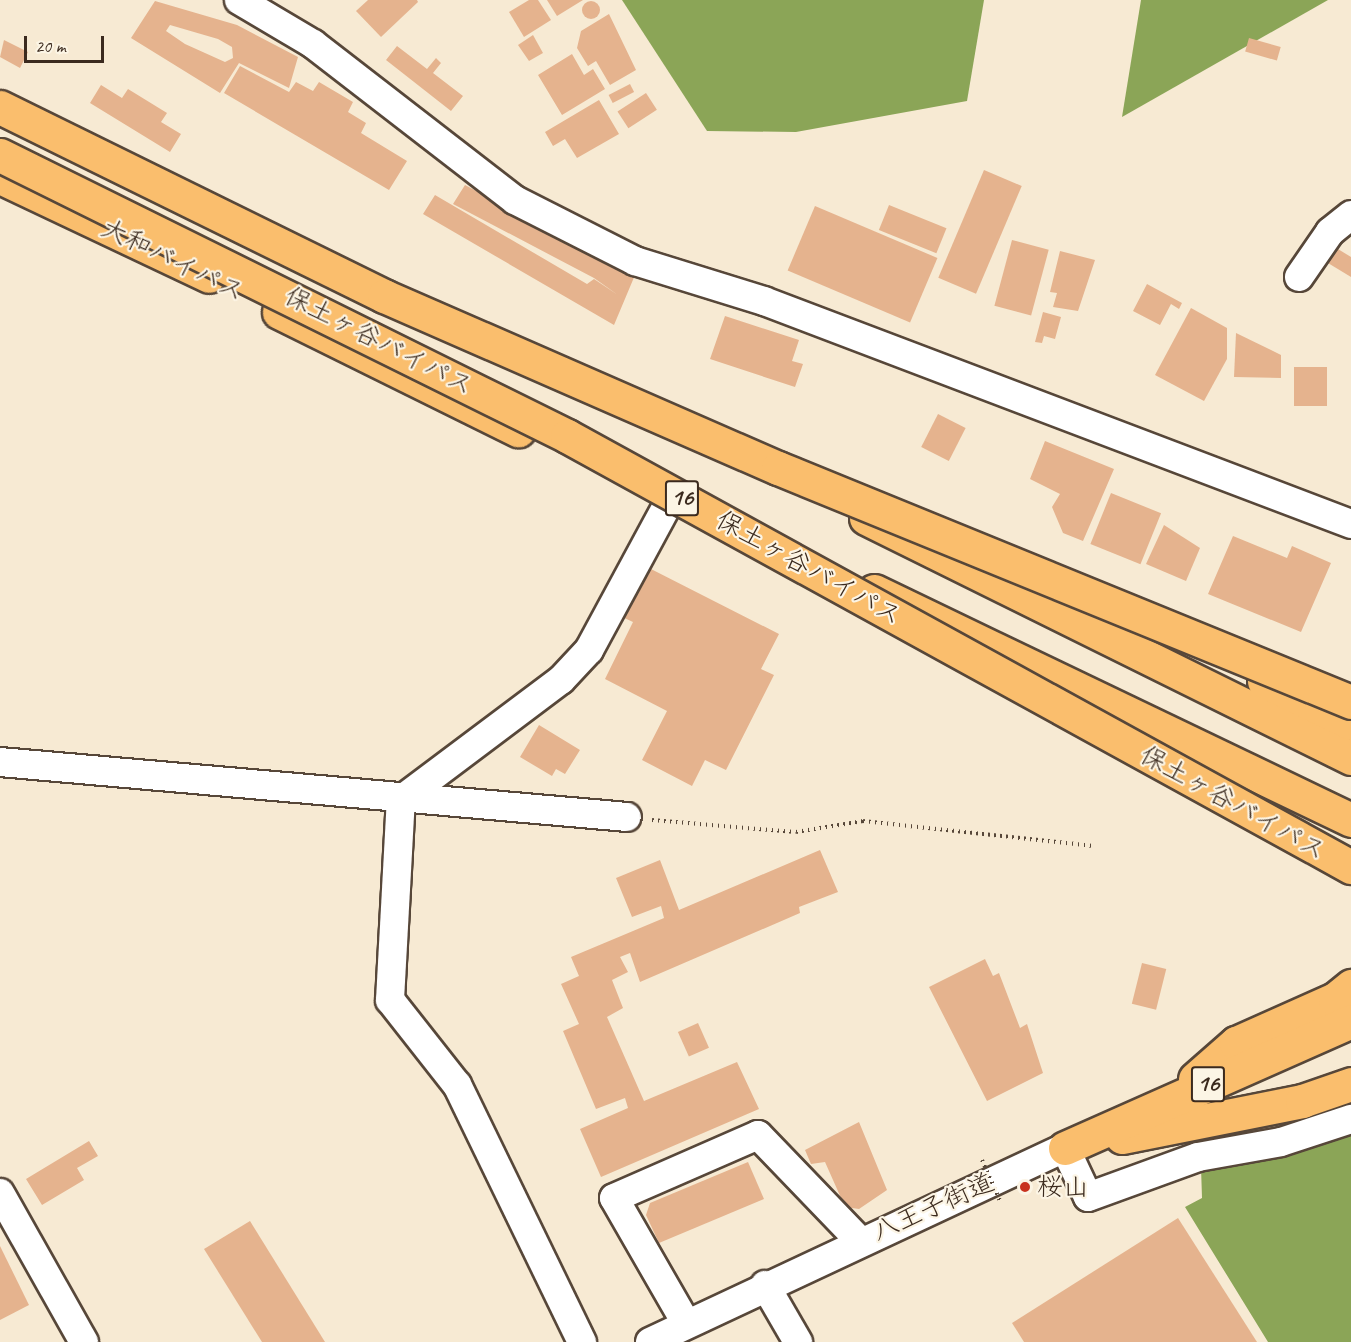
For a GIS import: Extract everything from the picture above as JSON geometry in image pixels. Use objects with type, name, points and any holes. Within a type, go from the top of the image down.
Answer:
[{"type":"highway","name":"16","points":[[0,95],[567,369],[1351,758]]},
{"type":"highway","name":"保土ヶ谷バイパス","points":[[0,107],[384,296],[778,468],[1351,702]]},
{"type":"highway","name":"保土ヶ谷バイパス","points":[[0,155],[567,436],[1350,850]]},
{"type":"highway","name":"大和バイパス","points":[[0,177],[668,504]]},
{"type":"highway","name":"16","points":[[567,369],[924,518],[1351,723]]},
{"type":"highway","name":"16","points":[[668,504],[1058,711],[1350,850]]},
{"type":"highway","name":"16","points":[[1166,1103],[1236,1043],[1335,999],[1351,986]]},
{"type":"highway","name":"八王子街道","points":[[1065,1148],[1351,1021]]},
{"type":"highway","name":"16","points":[[1065,1148],[1302,1101],[1351,1084]]},
{"type":"street","points":[[239,0],[314,44],[515,200],[635,261],[764,301],[1351,524]]},
{"type":"street","points":[[1299,277],[1330,232],[1351,214]]},
{"type":"street","points":[[582,1342],[457,1085],[390,1000],[401,800],[561,680],[589,650],[668,504]]},
{"type":"street","points":[[0,762],[401,800],[627,818]]},
{"type":"street","points":[[1065,1148],[1088,1197],[1198,1157],[1281,1142],[1351,1119]]},
{"type":"street","points":[[686,1323],[615,1198],[758,1135],[859,1240]]},
{"type":"street","name":"八王子街道","points":[[650,1342],[859,1240],[1065,1148]]},
{"type":"street","points":[[0,1193],[84,1342]]},
{"type":"street","points":[[765,1285],[798,1342]]},
{"type":"path","points":[[627,818],[796,832],[863,821],[1092,846]]},
{"type":"path","points":[[982,1160],[1001,1203]]},
{"type":"green space","points":[[622,0],[984,0],[967,101],[796,132],[707,131]]},
{"type":"green space","points":[[1141,0],[1328,0],[1122,117]]},
{"type":"green space","points":[[1351,1126],[1351,1342],[1268,1342],[1185,1207],[1202,1198],[1201,1167]]},
{"type":"building","points":[[368,0],[417,0],[418,2],[381,37],[356,11]]},
{"type":"building","points":[[529,0],[538,0],[551,20],[524,37],[509,12]]},
{"type":"building","points":[[547,0],[583,0],[557,16]]},
{"type":"building","points":[[155,1],[237,25],[298,57],[289,88],[239,63],[220,93],[131,38]],"holes":[[[170,25],[218,39],[232,47],[233,58],[225,62],[185,44],[166,31]]]},
{"type":"building","points":[[587,1],[595,1],[600,6],[598,17],[587,19],[582,14],[582,6]]},
{"type":"building","points":[[609,14],[636,70],[610,85],[596,61],[588,66],[577,48],[581,31]]},
{"type":"building","points":[[533,35],[543,53],[529,61],[518,45]]},
{"type":"building","points":[[1249,38],[1281,47],[1277,61],[1245,51]]},
{"type":"building","points":[[4,40],[28,52],[20,68],[0,57]]},
{"type":"building","points":[[397,46],[427,69],[436,58],[441,63],[433,73],[463,96],[451,111],[386,60]]},
{"type":"building","points":[[572,54],[584,75],[593,69],[605,89],[562,115],[538,75]]},
{"type":"building","points":[[240,66],[289,92],[296,82],[313,91],[319,82],[353,102],[348,112],[366,123],[361,133],[407,161],[389,190],[224,93]]},
{"type":"building","points":[[630,84],[634,92],[613,103],[609,95]]},
{"type":"building","points":[[101,85],[122,98],[128,89],[167,113],[161,122],[181,134],[170,152],[90,103]]},
{"type":"building","points":[[646,93],[657,110],[628,128],[617,112]]},
{"type":"building","points":[[599,100],[619,134],[577,158],[565,139],[553,146],[545,132]]},
{"type":"building","points":[[984,170],[1022,186],[976,294],[938,278]]},
{"type":"building","points":[[465,185],[635,275],[614,325],[423,214],[435,195],[587,284],[594,279],[618,295],[594,278],[453,204]]},
{"type":"building","points":[[889,205],[946,228],[936,253],[879,230]]},
{"type":"building","points":[[815,206],[937,258],[910,322],[788,270]]},
{"type":"building","points":[[1012,240],[1049,250],[1031,316],[994,306]]},
{"type":"building","points":[[1333,246],[1351,257],[1351,277],[1323,260]]},
{"type":"building","points":[[1060,251],[1095,260],[1078,311],[1053,307],[1057,293],[1050,292]]},
{"type":"building","points":[[1147,284],[1182,303],[1179,309],[1171,304],[1160,325],[1133,311]]},
{"type":"building","points":[[1191,308],[1227,328],[1227,359],[1204,401],[1155,375]]},
{"type":"building","points":[[1043,312],[1061,317],[1055,339],[1044,336],[1042,343],[1035,342]]},
{"type":"building","points":[[725,316],[799,340],[792,361],[803,364],[795,387],[710,359]]},
{"type":"building","points":[[1236,333],[1281,355],[1281,378],[1234,377]]},
{"type":"building","points":[[1294,367],[1327,367],[1327,406],[1294,406]]},
{"type":"building","points":[[938,414],[966,428],[949,461],[921,447]]},
{"type":"building","points":[[1045,441],[1114,469],[1083,541],[1063,533],[1052,507],[1060,494],[1030,479]]},
{"type":"building","points":[[1111,493],[1161,513],[1140,564],[1090,544]]},
{"type":"building","points":[[1164,525],[1200,548],[1186,581],[1146,564]]},
{"type":"building","points":[[1233,536],[1287,558],[1292,546],[1331,563],[1301,632],[1208,594]]},
{"type":"building","points":[[649,568],[779,634],[761,669],[774,675],[726,770],[705,760],[692,786],[642,760],[667,711],[605,679],[633,622],[620,616]]},
{"type":"building","points":[[539,725],[580,750],[565,774],[556,769],[552,776],[520,757]]},
{"type":"building","points":[[820,850],[838,892],[799,907],[800,913],[640,982],[630,953],[620,957],[628,972],[612,980],[623,1008],[607,1017],[644,1101],[737,1062],[759,1109],[601,1177],[580,1129],[628,1108],[625,1098],[596,1109],[563,1031],[579,1024],[561,984],[579,976],[571,957],[664,918],[661,906],[632,917],[616,878],[660,860],[679,910]]},
{"type":"building","points":[[985,959],[993,976],[999,973],[1020,1028],[1027,1024],[1043,1073],[987,1101],[929,987]]},
{"type":"building","points":[[1142,963],[1166,969],[1156,1010],[1132,1004]]},
{"type":"building","points":[[698,1023],[709,1048],[689,1057],[678,1032]]},
{"type":"building","points":[[859,1122],[887,1190],[859,1209],[845,1207],[825,1162],[811,1164],[805,1150]]},
{"type":"building","points":[[89,1141],[98,1156],[77,1168],[84,1180],[42,1205],[26,1179]]},
{"type":"building","points":[[748,1162],[764,1199],[659,1243],[646,1215],[650,1203]]},
{"type":"building","points":[[1178,1218],[1257,1342],[1024,1342],[1012,1323]]},
{"type":"building","points":[[250,1221],[325,1342],[262,1342],[204,1249]]},
{"type":"building","points":[[0,1246],[29,1305],[0,1320]]},
{"type":"place","name":"桜山","points":[[1025,1187]]}]
